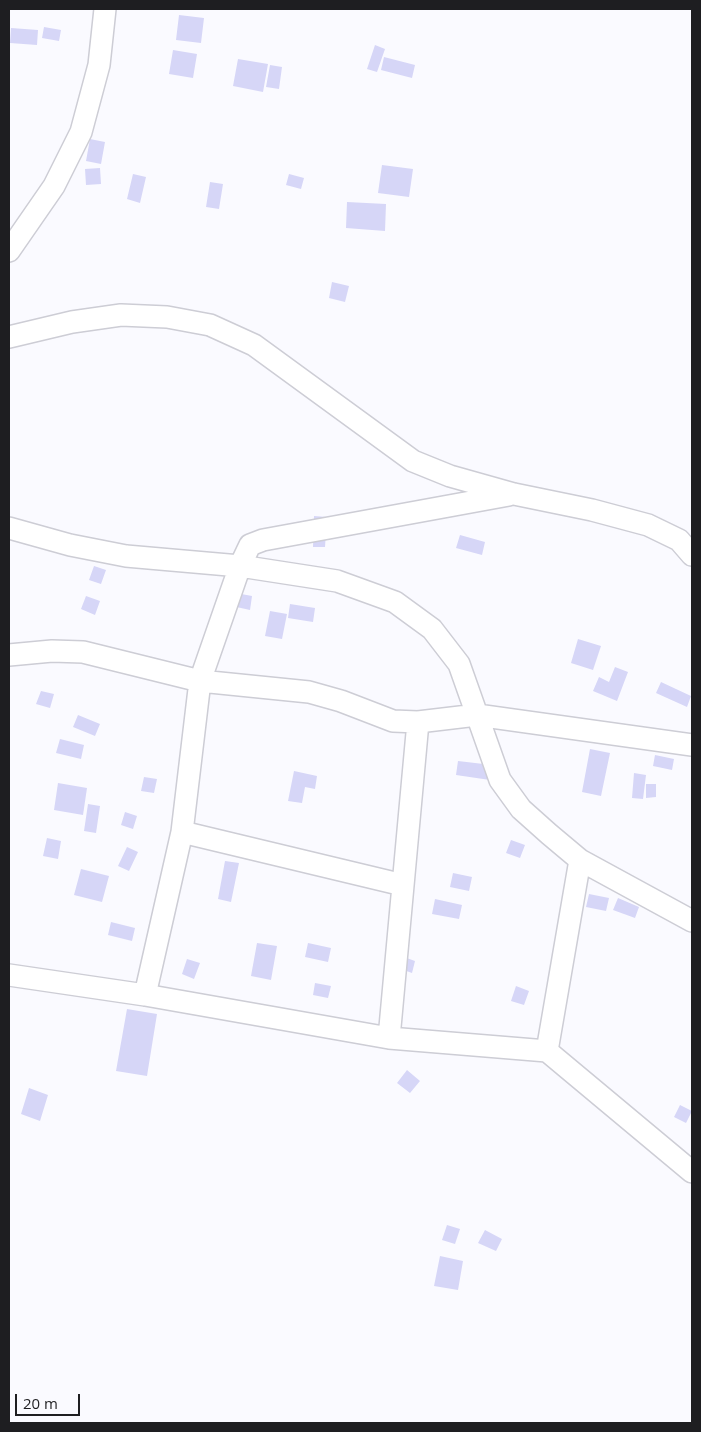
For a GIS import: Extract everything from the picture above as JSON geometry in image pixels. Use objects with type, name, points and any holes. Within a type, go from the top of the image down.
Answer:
[{"type":"street","points":[[9,251],[54,186],[81,132],[98,65],[105,9]]},
{"type":"street","points":[[9,337],[72,322],[122,315],[167,317],[210,326],[254,345],[413,460],[450,476],[514,494],[592,510],[648,525],[679,540],[692,555]]},
{"type":"street","points":[[145,995],[182,832],[200,681],[240,566],[250,545],[263,540],[514,494]]},
{"type":"street","points":[[9,528],[70,546],[126,556],[240,566],[337,581],[395,602],[432,629],[459,664],[500,780],[521,809],[580,860],[692,921]]},
{"type":"street","points":[[9,654],[52,651],[83,652],[200,681],[309,692],[341,701],[393,721],[418,722],[477,714],[692,745]]},
{"type":"street","points":[[388,1038],[418,722]]},
{"type":"street","points":[[182,832],[403,885]]},
{"type":"street","points":[[547,1051],[580,860]]},
{"type":"street","points":[[9,975],[145,995],[388,1038],[547,1051],[692,1172]]},
{"type":"building","points":[[179,15],[204,18],[201,43],[176,40]]},
{"type":"building","points":[[44,27],[61,30],[59,41],[42,38]]},
{"type":"building","points":[[11,28],[38,30],[37,45],[10,43]]},
{"type":"building","points":[[375,45],[385,49],[377,72],[367,69]]},
{"type":"building","points":[[173,50],[197,54],[193,78],[169,74]]},
{"type":"building","points":[[384,57],[415,65],[412,78],[381,70]]},
{"type":"building","points":[[238,59],[268,64],[263,92],[233,86]]},
{"type":"building","points":[[270,65],[282,67],[279,89],[266,87]]},
{"type":"building","points":[[90,139],[105,142],[101,164],[86,161]]},
{"type":"building","points":[[382,165],[413,169],[409,197],[378,193]]},
{"type":"building","points":[[100,168],[101,184],[86,185],[85,169]]},
{"type":"building","points":[[133,174],[146,177],[140,203],[127,199]]},
{"type":"building","points":[[289,174],[304,178],[301,189],[286,185]]},
{"type":"building","points":[[210,182],[223,184],[219,209],[206,207]]},
{"type":"building","points":[[347,202],[386,204],[385,231],[346,228]]},
{"type":"building","points":[[332,282],[349,286],[345,302],[329,298]]},
{"type":"building","points":[[314,516],[327,517],[325,547],[313,547]]},
{"type":"building","points":[[460,535],[485,542],[482,555],[456,548]]},
{"type":"building","points":[[94,566],[106,570],[101,584],[89,580]]},
{"type":"building","points":[[225,591],[252,596],[250,610],[223,604]]},
{"type":"building","points":[[86,596],[100,601],[95,615],[81,609]]},
{"type":"building","points":[[290,604],[315,608],[313,622],[288,618]]},
{"type":"building","points":[[270,611],[287,614],[282,639],[265,636]]},
{"type":"building","points":[[578,639],[601,646],[593,670],[571,663]]},
{"type":"building","points":[[615,667],[628,672],[617,701],[593,691],[599,677],[609,682]]},
{"type":"building","points":[[661,682],[691,696],[687,707],[656,693]]},
{"type":"building","points":[[41,691],[54,694],[50,708],[36,704]]},
{"type":"building","points":[[78,715],[100,724],[95,736],[73,727]]},
{"type":"building","points":[[60,739],[84,745],[81,759],[56,753]]},
{"type":"building","points":[[590,749],[610,753],[601,796],[582,792]]},
{"type":"building","points":[[655,755],[674,759],[672,770],[653,766]]},
{"type":"building","points":[[458,761],[492,765],[490,780],[456,775]]},
{"type":"building","points":[[294,771],[317,776],[315,789],[305,787],[302,803],[288,801]]},
{"type":"building","points":[[634,773],[646,775],[643,799],[632,798]]},
{"type":"building","points":[[144,777],[157,779],[154,793],[141,791]]},
{"type":"building","points":[[58,783],[87,788],[83,815],[54,810]]},
{"type":"building","points":[[646,784],[656,784],[656,797],[646,798]]},
{"type":"building","points":[[88,804],[100,806],[96,833],[84,831]]},
{"type":"building","points":[[125,812],[137,816],[133,829],[121,825]]},
{"type":"building","points":[[47,838],[61,841],[58,859],[43,856]]},
{"type":"building","points":[[511,840],[525,845],[520,858],[506,853]]},
{"type":"building","points":[[127,847],[138,852],[129,871],[118,866]]},
{"type":"building","points":[[225,861],[239,863],[231,902],[218,899]]},
{"type":"building","points":[[81,869],[109,876],[102,902],[74,895]]},
{"type":"building","points":[[453,873],[472,877],[469,891],[450,887]]},
{"type":"building","points":[[589,894],[609,898],[606,911],[586,907]]},
{"type":"building","points":[[618,898],[639,907],[635,918],[613,910]]},
{"type":"building","points":[[435,899],[462,905],[459,919],[432,914]]},
{"type":"building","points":[[111,922],[135,928],[132,941],[108,935]]},
{"type":"building","points":[[257,943],[277,946],[271,980],[251,976]]},
{"type":"building","points":[[308,943],[331,948],[328,962],[305,957]]},
{"type":"building","points":[[401,956],[415,961],[412,973],[398,968]]},
{"type":"building","points":[[187,959],[200,963],[194,979],[182,974]]},
{"type":"building","points":[[315,983],[331,986],[328,998],[313,995]]},
{"type":"building","points":[[516,986],[529,991],[524,1005],[511,1001]]},
{"type":"building","points":[[127,1009],[157,1014],[147,1076],[116,1071]]},
{"type":"building","points":[[407,1070],[420,1081],[410,1093],[397,1083]]},
{"type":"building","points":[[29,1088],[48,1095],[40,1121],[21,1114]]},
{"type":"building","points":[[680,1105],[692,1111],[686,1123],[674,1117]]},
{"type":"building","points":[[447,1225],[460,1229],[455,1244],[442,1240]]},
{"type":"building","points":[[485,1230],[502,1239],[496,1251],[478,1243]]},
{"type":"building","points":[[440,1256],[463,1261],[458,1290],[434,1286]]}]
